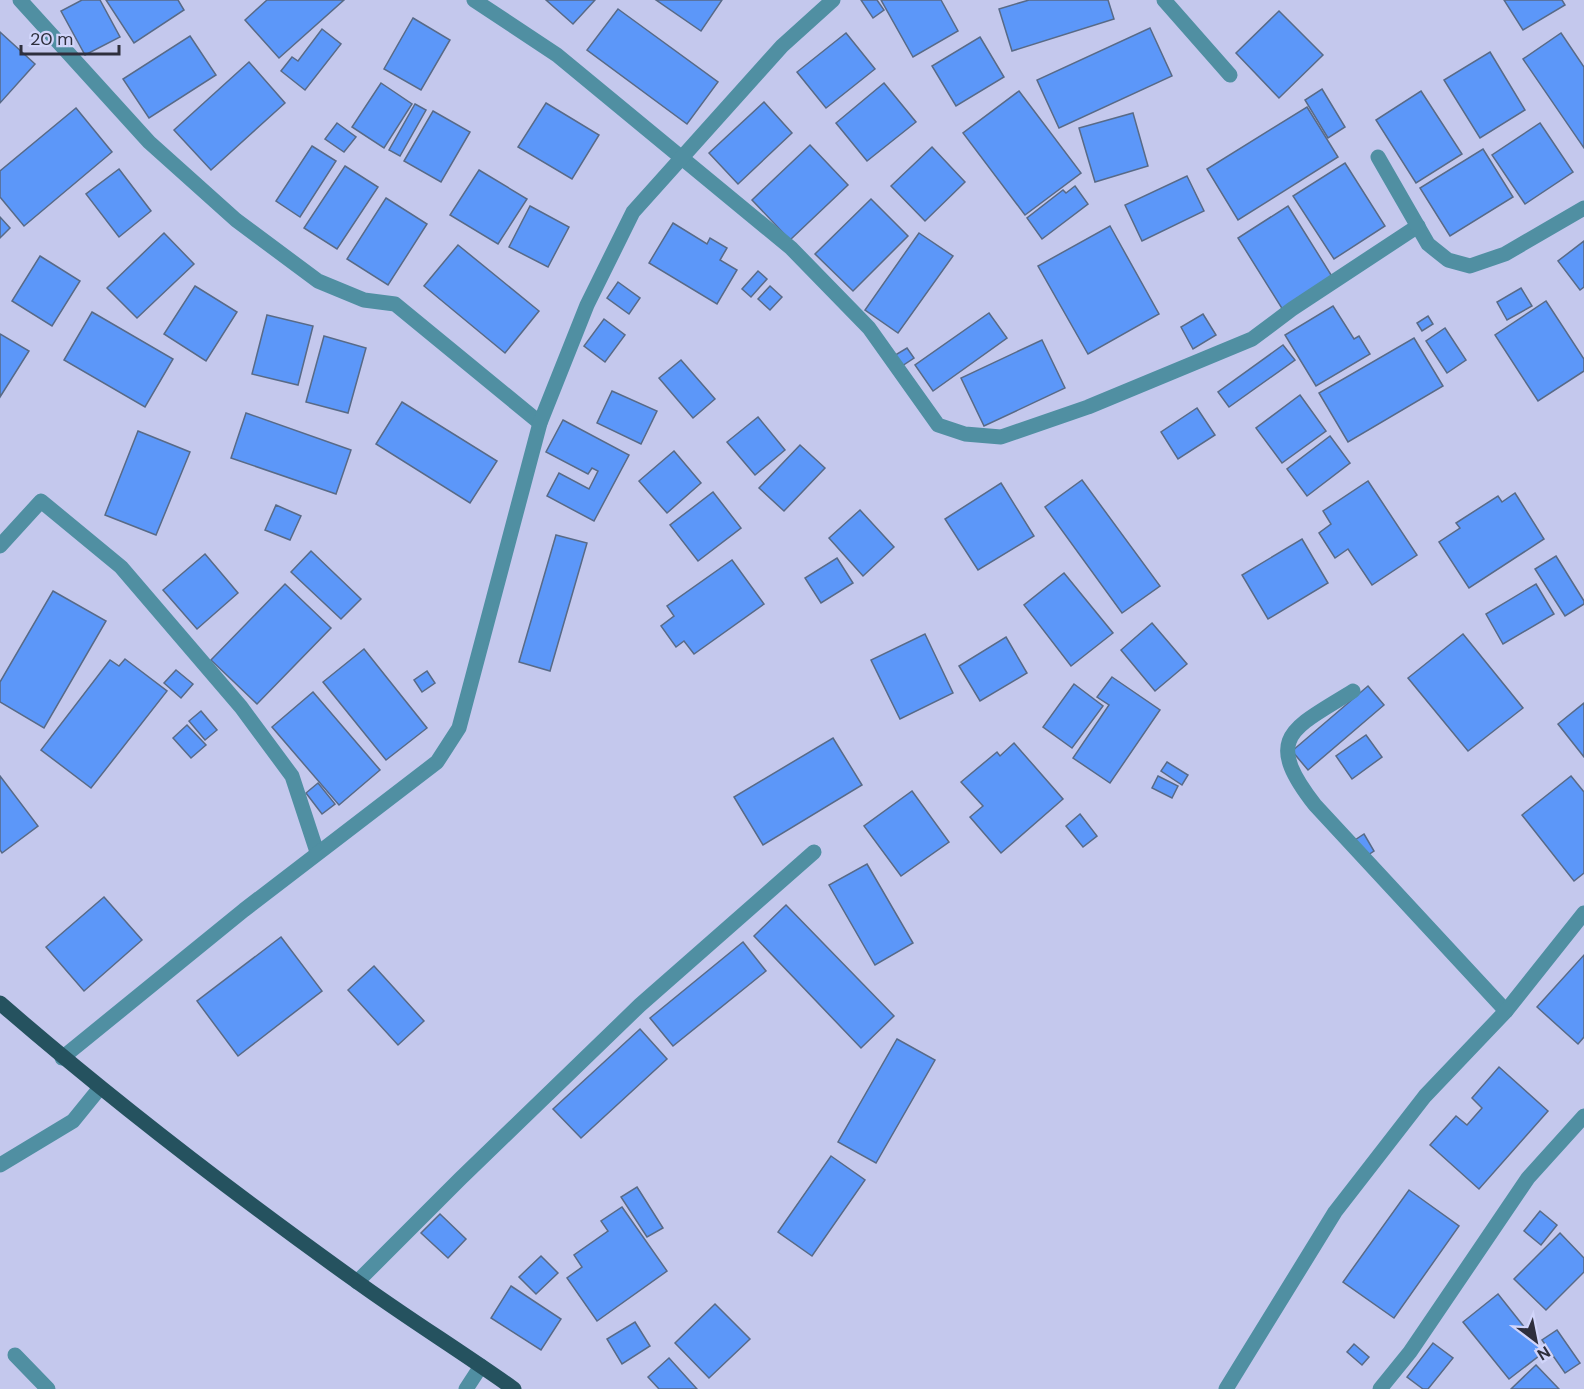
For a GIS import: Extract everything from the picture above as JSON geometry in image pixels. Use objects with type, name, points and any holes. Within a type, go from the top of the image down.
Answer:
[{"type":"main road","points":[[0,1003],[99,1089],[357,1282],[514,1389]]},
{"type":"street","points":[[20,0],[149,142],[236,220],[318,281],[364,300],[395,304],[540,423]]},
{"type":"street","points":[[474,0],[557,55],[791,248],[869,328],[938,425],[965,434],[1001,437],[1088,407],[1252,339],[1292,309],[1418,226]]},
{"type":"street","points":[[63,1058],[317,852],[437,762],[459,728],[540,423],[587,305],[633,212],[782,46],[833,0]]},
{"type":"street","points":[[1164,0],[1230,75]]},
{"type":"street","points":[[1378,157],[1428,244],[1448,260],[1470,266],[1505,254],[1584,208]]},
{"type":"street","points":[[0,546],[41,501],[121,567],[240,707],[292,776],[317,852]]},
{"type":"street","points":[[1353,691],[1301,724],[1289,741],[1286,756],[1296,780],[1316,805],[1506,1011]]},
{"type":"street","points":[[357,1282],[640,1005],[814,852]]},
{"type":"street","points":[[1226,1389],[1335,1212],[1425,1096],[1506,1011],[1584,913]]},
{"type":"street","points":[[0,1165],[73,1120],[99,1089]]},
{"type":"street","points":[[1380,1389],[1410,1352],[1528,1178],[1584,1116]]},
{"type":"street","points":[[15,1355],[48,1389]]},
{"type":"street","points":[[466,1389],[482,1366]]},
{"type":"building","points":[[82,0],[100,0],[120,37],[85,55],[61,11]]},
{"type":"building","points":[[106,0],[178,0],[184,10],[134,43]]},
{"type":"building","points":[[267,0],[344,0],[279,58],[245,20]]},
{"type":"building","points":[[546,0],[595,0],[573,24]]},
{"type":"building","points":[[656,0],[722,0],[701,31]]},
{"type":"building","points":[[861,0],[877,0],[884,10],[873,18]]},
{"type":"building","points":[[881,0],[941,0],[958,31],[913,57]]},
{"type":"building","points":[[1029,0],[1108,0],[1114,19],[1012,51],[999,9]]},
{"type":"building","points":[[1504,0],[1562,0],[1565,5],[1523,30]]},
{"type":"building","points":[[618,9],[718,82],[687,124],[587,50]]},
{"type":"building","points":[[1279,11],[1323,55],[1279,98],[1236,53]]},
{"type":"building","points":[[413,18],[450,40],[421,90],[384,69]]},
{"type":"building","points":[[1150,28],[1172,76],[1059,128],[1037,80]]},
{"type":"building","points":[[322,29],[341,44],[305,90],[281,71],[292,57],[298,61]]},
{"type":"building","points":[[0,32],[35,64],[0,103]]},
{"type":"building","points":[[846,33],[875,69],[826,108],[797,72]]},
{"type":"building","points":[[1561,33],[1584,67],[1584,148],[1523,59]]},
{"type":"building","points":[[190,36],[216,75],[149,118],[123,79]]},
{"type":"building","points":[[980,37],[1004,77],[956,106],[932,66]]},
{"type":"building","points":[[1490,52],[1525,110],[1480,138],[1444,80]]},
{"type":"building","points":[[249,62],[285,103],[211,170],[174,130]]},
{"type":"building","points":[[381,83],[412,104],[384,148],[352,127]]},
{"type":"building","points":[[884,83],[916,122],[867,161],[836,123]]},
{"type":"building","points":[[1322,89],[1345,127],[1328,138],[1305,100]]},
{"type":"building","points":[[1019,91],[1081,173],[1025,215],[963,133]]},
{"type":"building","points":[[1421,91],[1462,154],[1416,183],[1376,120]]},
{"type":"building","points":[[764,102],[792,133],[738,184],[709,153]]},
{"type":"building","points":[[546,103],[599,135],[572,179],[518,147]]},
{"type":"building","points":[[415,104],[426,110],[400,156],[389,150]]},
{"type":"building","points":[[1307,107],[1338,157],[1238,220],[1207,169]]},
{"type":"building","points":[[76,108],[112,152],[24,226],[0,197],[0,171]]},
{"type":"building","points":[[433,111],[470,132],[441,182],[404,161]]},
{"type":"building","points":[[1133,113],[1148,166],[1095,182],[1079,128]]},
{"type":"building","points":[[337,123],[356,137],[344,152],[325,139]]},
{"type":"building","points":[[1540,123],[1573,172],[1525,204],[1492,155]]},
{"type":"building","points":[[810,145],[848,185],[790,240],[752,200]]},
{"type":"building","points":[[312,146],[336,161],[300,217],[276,201]]},
{"type":"building","points":[[932,147],[965,182],[925,221],[891,186]]},
{"type":"building","points":[[1483,149],[1513,197],[1450,236],[1420,188]]},
{"type":"building","points":[[1345,163],[1385,226],[1334,259],[1293,196]]},
{"type":"building","points":[[345,166],[378,187],[337,249],[304,228]]},
{"type":"building","points":[[119,169],[151,211],[119,237],[86,194]]},
{"type":"building","points":[[479,170],[527,199],[498,244],[450,215]]},
{"type":"building","points":[[1187,176],[1204,211],[1142,241],[1125,205]]},
{"type":"building","points":[[1075,186],[1088,204],[1042,239],[1027,218],[1063,190],[1066,193]]},
{"type":"building","points":[[386,198],[427,224],[388,285],[347,259]]},
{"type":"building","points":[[871,199],[908,236],[853,291],[815,254]]},
{"type":"building","points":[[530,206],[569,227],[548,267],[509,247]]},
{"type":"building","points":[[1288,206],[1333,278],[1283,310],[1238,238]]},
{"type":"building","points":[[0,217],[10,228],[0,238]]},
{"type":"building","points":[[673,223],[707,244],[710,238],[727,248],[720,260],[737,270],[717,304],[649,263]]},
{"type":"building","points":[[1110,226],[1159,314],[1088,354],[1038,266]]},
{"type":"building","points":[[164,233],[194,264],[137,318],[107,288]]},
{"type":"building","points":[[919,233],[953,256],[898,333],[865,310]]},
{"type":"building","points":[[1584,241],[1584,287],[1580,290],[1558,261]]},
{"type":"building","points":[[458,245],[539,311],[505,353],[424,286]]},
{"type":"building","points":[[40,256],[80,281],[52,326],[12,301]]},
{"type":"building","points":[[758,271],[767,279],[751,297],[742,289]]},
{"type":"building","points":[[618,282],[640,298],[629,314],[607,298]]},
{"type":"building","points":[[195,286],[237,312],[206,361],[164,334]]},
{"type":"building","points":[[770,286],[782,297],[770,310],[758,299]]},
{"type":"building","points":[[1521,288],[1532,306],[1507,320],[1497,302]]},
{"type":"building","points":[[1546,301],[1584,359],[1584,371],[1538,401],[1495,335]]},
{"type":"building","points":[[1333,306],[1354,339],[1359,336],[1370,354],[1316,386],[1285,335]]},
{"type":"building","points":[[92,312],[173,359],[145,407],[64,360]]},
{"type":"building","points":[[989,313],[1007,338],[933,391],[915,365]]},
{"type":"building","points":[[1203,314],[1216,335],[1193,349],[1181,327]]},
{"type":"building","points":[[267,315],[313,326],[298,385],[252,374]]},
{"type":"building","points":[[1428,316],[1433,324],[1422,331],[1417,323]]},
{"type":"building","points":[[604,319],[625,335],[605,362],[584,346]]},
{"type":"building","points":[[1445,328],[1466,360],[1447,373],[1426,341]]},
{"type":"building","points":[[0,334],[29,351],[0,397]]},
{"type":"building","points":[[324,336],[366,348],[348,413],[306,402]]},
{"type":"building","points":[[1414,338],[1443,386],[1348,442],[1319,393]]},
{"type":"building","points":[[1042,340],[1065,388],[984,426],[961,378]]},
{"type":"building","points":[[1283,345],[1295,360],[1229,407],[1218,392]]},
{"type":"building","points":[[907,348],[914,358],[899,368],[892,357]]},
{"type":"building","points":[[681,360],[715,399],[693,418],[659,378]]},
{"type":"building","points":[[612,391],[657,411],[641,444],[597,423]]},
{"type":"building","points":[[1300,395],[1326,431],[1282,463],[1256,428]]},
{"type":"building","points":[[402,402],[497,461],[470,503],[376,444]]},
{"type":"building","points":[[1197,408],[1215,435],[1178,459],[1161,432]]},
{"type":"building","points":[[246,413],[351,450],[336,494],[231,458]]},
{"type":"building","points":[[758,417],[785,450],[755,475],[727,442]]},
{"type":"building","points":[[563,420],[629,455],[594,521],[547,496],[559,473],[589,489],[598,471],[592,468],[588,474],[546,452]]},
{"type":"building","points":[[138,431],[190,452],[156,535],[105,515]]},
{"type":"building","points":[[1330,436],[1350,463],[1307,496],[1287,469]]},
{"type":"building","points":[[800,445],[825,468],[784,511],[759,488]]},
{"type":"building","points":[[674,451],[701,483],[667,513],[639,481]]},
{"type":"building","points":[[1082,480],[1160,586],[1122,613],[1045,507]]},
{"type":"building","points":[[1368,481],[1417,555],[1372,585],[1348,549],[1335,558],[1319,533],[1331,524],[1323,511]]},
{"type":"building","points":[[1001,483],[1034,536],[978,570],[945,519]]},
{"type":"building","points":[[713,492],[741,528],[698,561],[670,525]]},
{"type":"building","points":[[1515,493],[1544,539],[1469,588],[1439,542],[1460,528],[1456,523],[1498,496],[1502,502]]},
{"type":"building","points":[[276,505],[301,516],[290,540],[265,530]]},
{"type":"building","points":[[860,510],[894,547],[863,576],[829,538]]},
{"type":"building","points":[[556,535],[587,543],[550,671],[519,662]]},
{"type":"building","points":[[1302,539],[1328,583],[1268,619],[1242,575]]},
{"type":"building","points":[[311,551],[361,599],[341,619],[291,572]]},
{"type":"building","points":[[205,554],[238,593],[197,629],[163,590]]},
{"type":"building","points":[[1556,556],[1584,601],[1584,604],[1565,616],[1535,569]]},
{"type":"building","points":[[837,558],[853,583],[821,603],[805,578]]},
{"type":"building","points":[[732,560],[764,604],[694,654],[684,641],[676,647],[661,626],[674,616],[667,606]]},
{"type":"building","points":[[1064,573],[1113,633],[1071,666],[1024,605]]},
{"type":"building","points":[[285,584],[331,628],[257,704],[211,660]]},
{"type":"building","points":[[1536,584],[1554,614],[1503,644],[1486,614]]},
{"type":"building","points":[[53,591],[106,621],[44,728],[0,702],[0,682]]},
{"type":"building","points":[[1152,623],[1187,664],[1155,691],[1121,650]]},
{"type":"building","points":[[925,634],[953,693],[900,719],[871,660]]},
{"type":"building","points":[[1463,634],[1523,708],[1468,751],[1408,678]]},
{"type":"building","points":[[1006,637],[1027,673],[980,701],[959,666]]},
{"type":"building","points":[[364,649],[427,728],[386,760],[323,682]]},
{"type":"building","points":[[125,659],[167,691],[91,788],[41,750],[110,660],[119,666]]},
{"type":"building","points":[[176,670],[193,684],[181,698],[164,683]]},
{"type":"building","points":[[427,671],[435,683],[422,692],[414,680]]},
{"type":"building","points":[[1112,677],[1160,710],[1110,783],[1073,758],[1109,705],[1097,697]]},
{"type":"building","points":[[1074,684],[1103,706],[1072,748],[1043,727]]},
{"type":"building","points":[[1368,686],[1384,705],[1308,770],[1292,751]]},
{"type":"building","points":[[313,692],[380,770],[339,805],[272,727]]},
{"type":"building","points":[[1584,703],[1584,757],[1558,724]]},
{"type":"building","points":[[201,711],[217,730],[205,740],[189,721]]},
{"type":"building","points":[[187,725],[206,745],[191,758],[173,738]]},
{"type":"building","points":[[1366,735],[1382,757],[1352,779],[1336,756]]},
{"type":"building","points":[[833,738],[862,785],[763,845],[734,797]]},
{"type":"building","points":[[1014,743],[1063,799],[1001,853],[970,817],[983,806],[961,782],[997,752],[1000,756]]},
{"type":"building","points":[[1167,762],[1188,775],[1182,785],[1161,771]]},
{"type":"building","points":[[0,776],[38,826],[2,853],[0,850]]},
{"type":"building","points":[[1158,776],[1178,786],[1172,798],[1152,788]]},
{"type":"building","points":[[1571,776],[1584,792],[1584,873],[1574,881],[1522,815]]},
{"type":"building","points":[[318,783],[335,804],[322,814],[306,793]]},
{"type":"building","points":[[912,791],[949,842],[901,876],[864,826]]},
{"type":"building","points":[[1080,814],[1097,836],[1083,847],[1066,826]]},
{"type":"building","points":[[1364,834],[1374,851],[1365,857],[1355,840]]},
{"type":"building","points":[[867,864],[913,943],[875,965],[829,885]]},
{"type":"building","points":[[104,897],[142,940],[84,991],[46,947]]},
{"type":"building","points":[[786,905],[894,1016],[861,1048],[754,936]]},
{"type":"building","points":[[281,937],[322,991],[238,1056],[197,1001]]},
{"type":"building","points":[[743,942],[766,971],[673,1046],[650,1018]]},
{"type":"building","points":[[1584,955],[1584,1037],[1578,1044],[1537,1007]]},
{"type":"building","points":[[374,966],[424,1021],[398,1045],[348,990]]},
{"type":"building","points":[[640,1029],[667,1059],[581,1138],[553,1109]]},
{"type":"building","points":[[897,1039],[935,1060],[876,1163],[838,1142]]},
{"type":"building","points":[[1499,1067],[1548,1111],[1479,1189],[1430,1145],[1456,1116],[1467,1125],[1482,1108],[1472,1098]]},
{"type":"building","points":[[831,1156],[865,1180],[812,1256],[778,1232]]},
{"type":"building","points":[[637,1187],[663,1228],[647,1237],[621,1197]]},
{"type":"building","points":[[1409,1190],[1459,1226],[1394,1318],[1343,1282]]},
{"type":"building","points":[[622,1207],[667,1271],[597,1321],[567,1278],[582,1267],[574,1255],[608,1231],[601,1221]]},
{"type":"building","points":[[1540,1211],[1557,1225],[1541,1245],[1524,1231]]},
{"type":"building","points":[[440,1214],[466,1239],[448,1258],[421,1233]]},
{"type":"building","points":[[1560,1233],[1584,1258],[1584,1272],[1546,1310],[1514,1279]]},
{"type":"building","points":[[541,1256],[558,1273],[536,1294],[519,1277]]},
{"type":"building","points":[[511,1286],[561,1319],[541,1350],[491,1318]]},
{"type":"building","points":[[1498,1294],[1544,1352],[1509,1379],[1463,1322]]},
{"type":"building","points":[[715,1304],[750,1339],[709,1378],[675,1343]]},
{"type":"building","points":[[635,1322],[650,1346],[622,1364],[607,1339]]},
{"type":"building","points":[[1557,1330],[1580,1363],[1565,1373],[1542,1340]]},
{"type":"building","points":[[1433,1343],[1453,1358],[1428,1389],[1423,1389],[1407,1377]]},
{"type":"building","points":[[1354,1344],[1369,1357],[1362,1365],[1347,1352]]},
{"type":"building","points":[[669,1358],[697,1389],[659,1389],[648,1377]]},
{"type":"building","points":[[1536,1365],[1559,1389],[1511,1389]]}]
